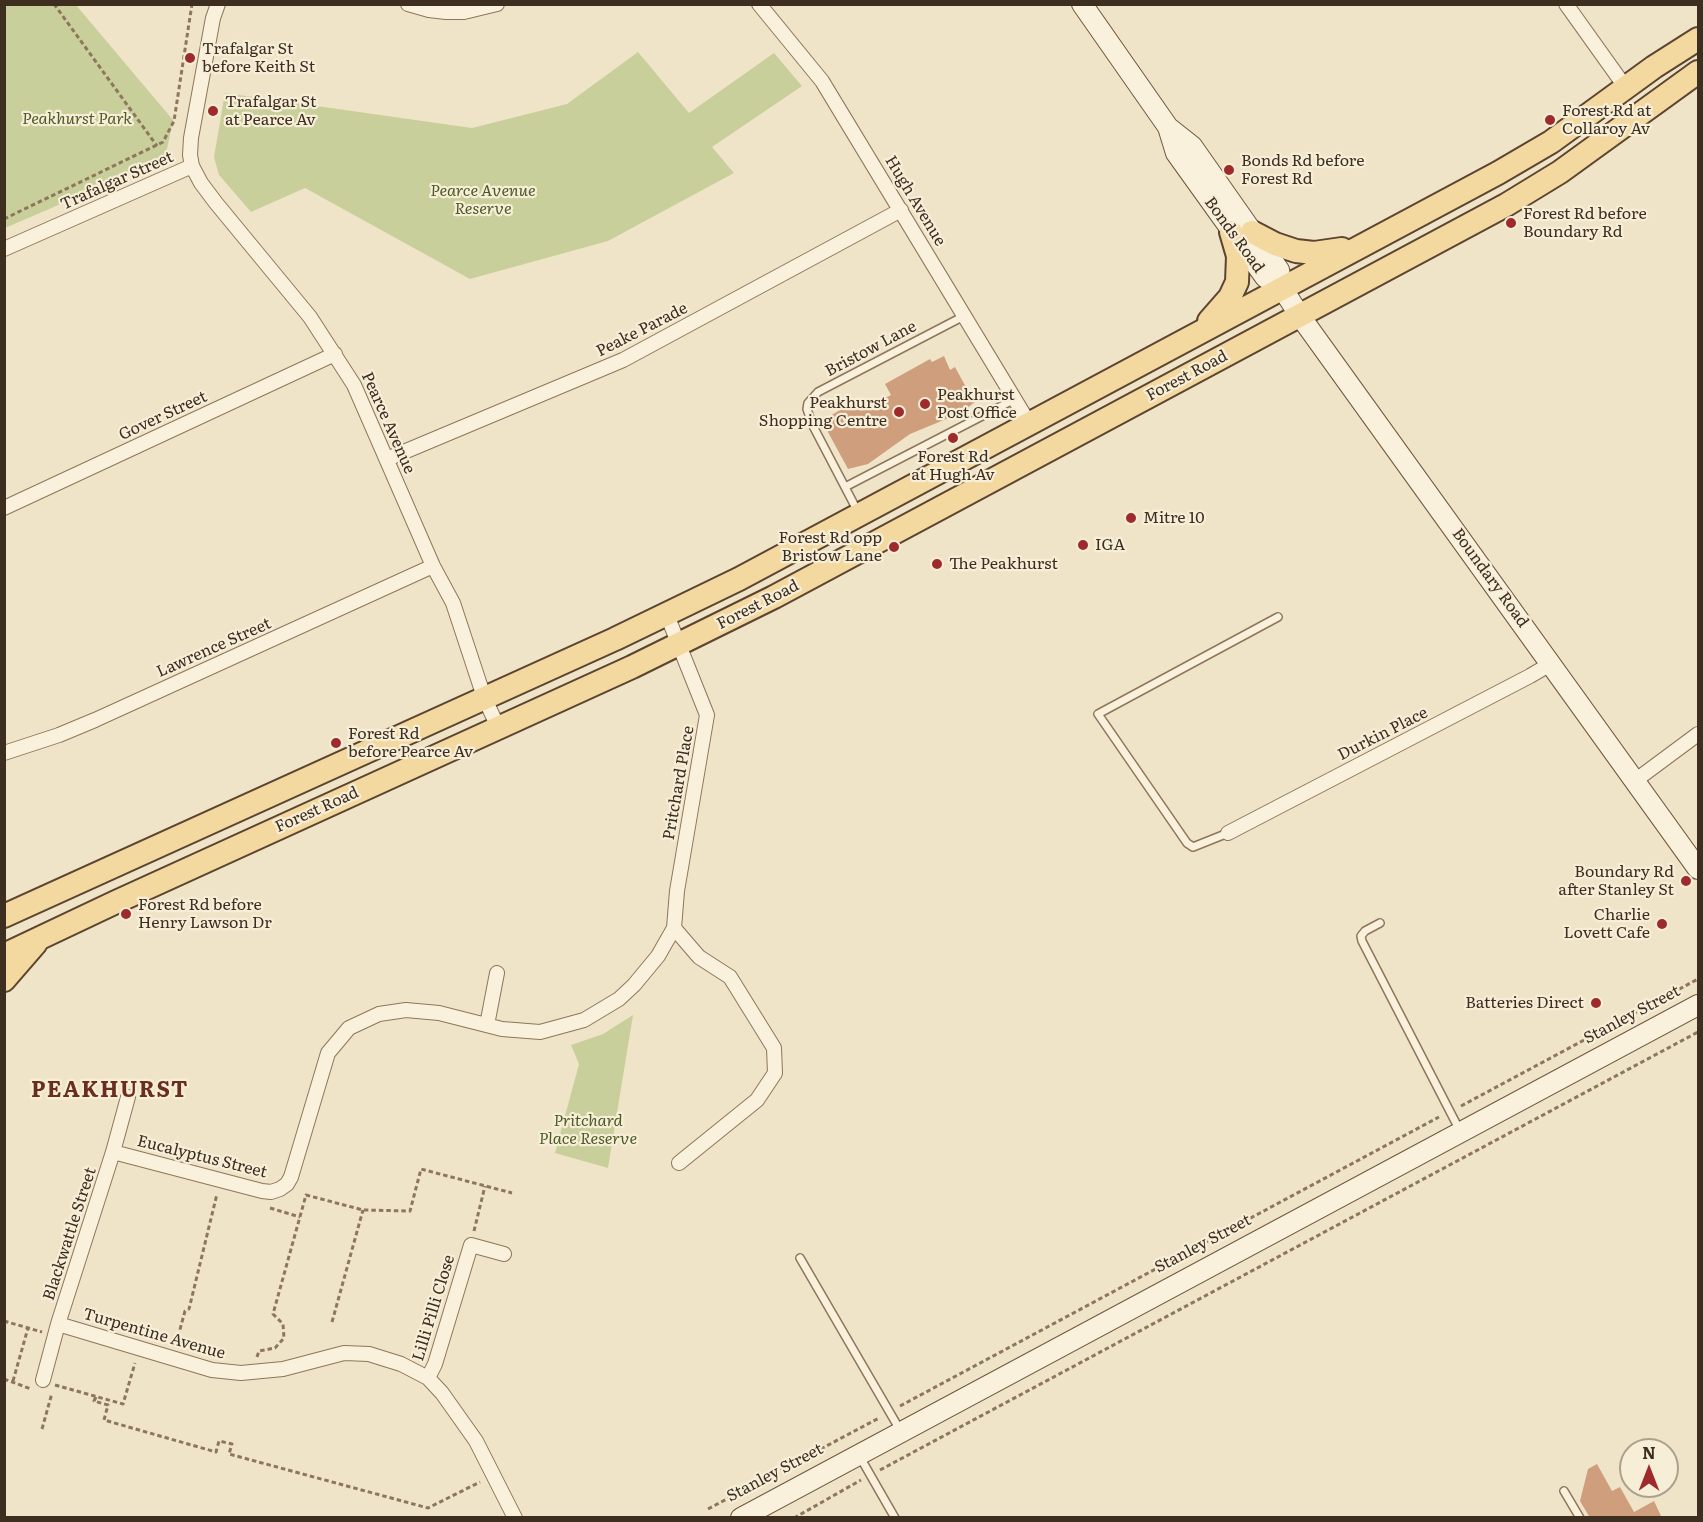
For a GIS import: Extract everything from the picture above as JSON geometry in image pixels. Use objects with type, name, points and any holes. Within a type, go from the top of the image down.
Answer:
[{"type":"main road","name":"Forest Road","points":[[4,916],[667,615],[740,579],[1525,158],[1578,124],[1698,39]]},
{"type":"main road","name":"Forest Road","points":[[4,955],[680,644],[774,597],[1524,195],[1560,172],[1698,72]]},
{"type":"main road","points":[[1193,337],[1234,291],[1242,232],[1304,253],[1362,245]]},
{"type":"main road","points":[[4,980],[39,939]]},
{"type":"street","name":"Trafalgar Street","points":[[4,249],[192,166],[191,138],[213,18],[218,4]]},
{"type":"street","points":[[408,4],[447,12],[464,12],[497,4]]},
{"type":"street","name":"Hugh Avenue","points":[[759,4],[822,81],[1029,423]]},
{"type":"street","name":"Bonds Road","points":[[1082,4],[1168,128],[1192,146],[1242,232],[1278,270],[1282,288]]},
{"type":"street","points":[[1566,4],[1626,88]]},
{"type":"street","name":"Pearce Avenue","points":[[192,166],[211,197],[310,317],[354,385],[433,566],[453,603],[484,698],[498,727]]},
{"type":"street","name":"Peake Parade","points":[[387,459],[623,360],[901,210]]},
{"type":"street","name":"Boundary Road","points":[[1282,288],[1698,869]]},
{"type":"street","name":"Gover Street","points":[[4,508],[335,354]]},
{"type":"street","name":"Lawrence Street","points":[[4,753],[35,744],[95,720],[433,566]]},
{"type":"street","name":"Pritchard Place","points":[[328,1053],[349,1028],[364,1020],[394,1011],[439,1013],[514,1031],[540,1032],[567,1027],[601,1012],[619,999],[658,956],[674,928],[677,891],[707,715],[667,615]]},
{"type":"street","name":"Durkin Place","points":[[1228,833],[1552,663]]},
{"type":"street","points":[[1636,780],[1698,734]]},
{"type":"street","points":[[674,928],[699,957],[730,977],[774,1048],[775,1073],[757,1100],[679,1163]]},
{"type":"street","points":[[487,1025],[497,973]]},
{"type":"street","name":"Stanley Street","points":[[741,1518],[1698,1005]]},
{"type":"street","name":"Eucalyptus Street","points":[[114,1152],[262,1191],[280,1190],[291,1178],[328,1053]]},
{"type":"street","name":"Blackwattle Street","points":[[43,1380],[114,1152],[128,1097]]},
{"type":"street","name":"Lilli Pilli Close","points":[[428,1378],[435,1364],[471,1245],[504,1254]]},
{"type":"street","name":"Turpentine Avenue","points":[[57,1330],[212,1370],[241,1373],[257,1365],[283,1369],[344,1353],[369,1354],[401,1364],[428,1378],[442,1393],[476,1440],[515,1518]]},
{"type":"lane","name":"Bristow Lane","points":[[859,514],[808,416],[808,403],[818,392],[964,316]]},
{"type":"lane","points":[[845,487],[1015,399]]},
{"type":"lane","points":[[1228,833],[1193,847],[1187,843],[1098,714],[1278,617]]},
{"type":"lane","points":[[1380,923],[1365,931],[1361,936],[1362,941],[1461,1132]]},
{"type":"lane","points":[[800,1258],[901,1432]]},
{"type":"lane","points":[[859,1455],[895,1518]]},
{"type":"lane","points":[[1564,1491],[1580,1518]]},
{"type":"path","points":[[54,4],[157,146]]},
{"type":"path","points":[[4,219],[157,146],[168,135],[174,121],[192,4]]},
{"type":"path","name":"Stanley Street","points":[[900,1407],[1698,979]]},
{"type":"path","points":[[794,1518],[871,1474],[1698,1032]]},
{"type":"path","points":[[257,1365],[259,1351],[275,1348],[284,1338],[283,1324],[273,1314],[306,1195],[363,1210],[410,1211],[421,1169],[512,1193]]},
{"type":"path","points":[[472,1235],[485,1186]]},
{"type":"path","points":[[176,1345],[185,1311],[189,1309],[217,1194]]},
{"type":"path","points":[[332,1322],[363,1210]]},
{"type":"path","points":[[4,1321],[28,1328],[57,1330]]},
{"type":"path","points":[[13,1381],[28,1328]]},
{"type":"path","points":[[42,1429],[54,1385],[123,1404],[136,1358]]},
{"type":"path","points":[[250,1359],[257,1365]]},
{"type":"path","points":[[96,1396],[94,1401],[108,1405],[104,1420],[216,1452],[219,1441],[232,1444],[229,1454],[428,1508],[480,1482]]},
{"type":"path","name":"Stanley Street","points":[[708,1509],[879,1418]]},
{"type":"green space","name":"Peakhurst Park","points":[[5,4],[76,5],[173,120],[165,159],[5,228]]},
{"type":"green space","name":"Pearce Avenue Reserve","points":[[638,52],[689,113],[774,53],[802,86],[712,147],[734,173],[608,241],[470,279],[305,188],[251,212],[219,175],[214,157],[225,93],[472,128],[567,104]]},
{"type":"green space","name":"Pritchard Place Reserve","points":[[633,1015],[608,1168],[555,1153],[579,1064],[571,1045],[603,1034]]},
{"type":"building","name":"Peakhurst Shopping Centre","points":[[944,356],[950,370],[955,367],[972,398],[976,401],[961,413],[910,434],[868,464],[848,469],[822,421],[856,400],[861,411],[891,395],[885,384],[930,359],[932,362]]},
{"type":"building","points":[[1597,1464],[1612,1491],[1619,1488],[1619,1498],[1626,1498],[1634,1512],[1654,1501],[1662,1518],[1590,1518],[1580,1501],[1588,1469]]},
{"type":"place","name":"Trafalgar St before Keith St","points":[[190,58]]},
{"type":"place","name":"Trafalgar St at Pearce Av","points":[[213,111]]},
{"type":"place","name":"Forest Rd at Collaroy Av","points":[[1550,120]]},
{"type":"place","name":"Bonds Rd before Forest Rd","points":[[1229,170]]},
{"type":"place","name":"Forest Rd before Boundary Rd","points":[[1511,223]]},
{"type":"place","name":"Peakhurst Post Office","points":[[925,404]]},
{"type":"place","name":"Peakhurst Shopping Centre","points":[[899,412]]},
{"type":"place","name":"Forest Rd at Hugh Av","points":[[953,438]]},
{"type":"place","name":"Mitre 10","points":[[1131,518]]},
{"type":"place","name":"IGA","points":[[1083,545]]},
{"type":"place","name":"Forest Rd opp Bristow Lane","points":[[894,547]]},
{"type":"place","name":"The Peakhurst","points":[[937,564]]},
{"type":"place","name":"Forest Rd before Pearce Av","points":[[336,743]]},
{"type":"place","name":"Boundary Rd after Stanley St","points":[[1686,881]]},
{"type":"place","name":"Forest Rd before Henry Lawson Dr","points":[[126,914]]},
{"type":"place","name":"Charlie Lovett Cafe","points":[[1662,924]]},
{"type":"place","name":"Batteries Direct","points":[[1596,1003]]},
{"type":"district","name":"PEAKHURST","points":[[110,1091]]}]
